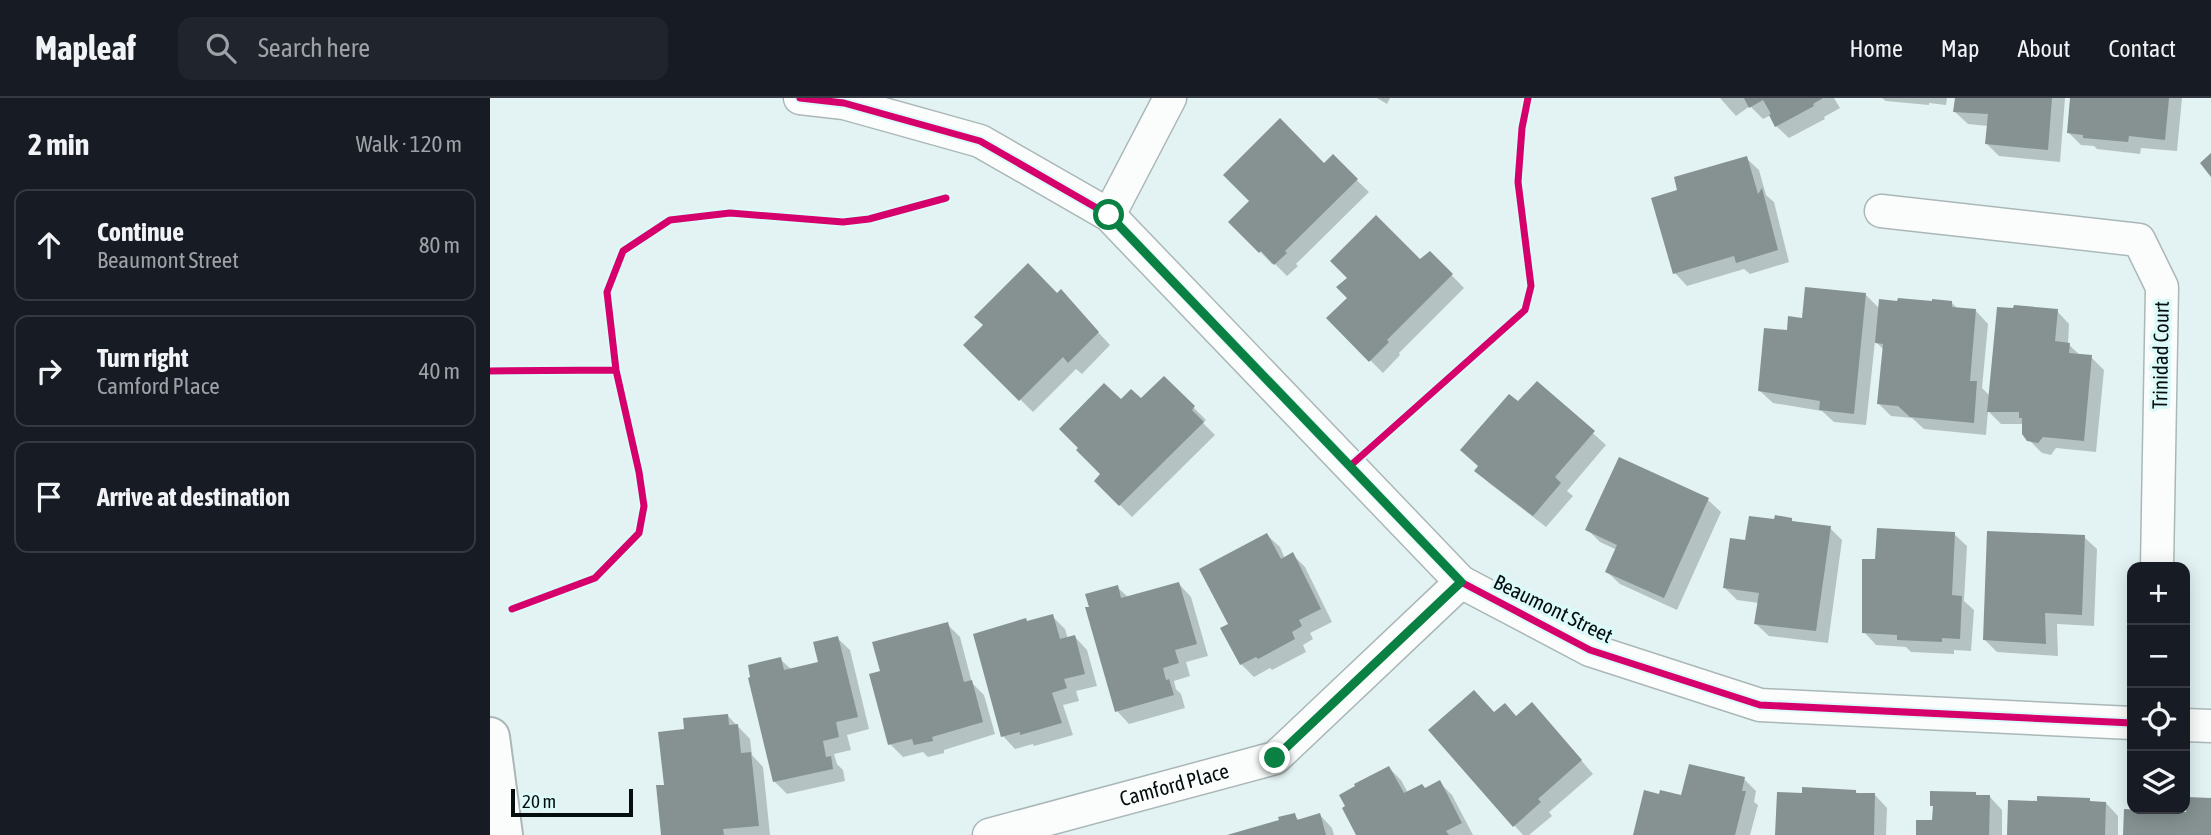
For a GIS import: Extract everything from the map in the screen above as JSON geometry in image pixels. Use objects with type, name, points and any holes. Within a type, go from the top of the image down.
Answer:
[{"type":"street","name":"Beaumont Street","points":[[800,98],[844,103],[980,141],[1109,215],[1461,582],[1590,650],[1760,705],[2127,723]]},
{"type":"street","points":[[1109,215],[1170,98]]},
{"type":"street","name":"Trinidad Court","points":[[1881,211],[2139,240],[2162,287],[2157,562]]},
{"type":"street","name":"Camford Place","points":[[989,835],[1275,758],[1461,582]]},
{"type":"street","points":[[2190,725],[2211,726]]},
{"type":"street","points":[[490,737],[503,835]]},
{"type":"building","points":[[1744,98],[1823,98],[1813,104],[1814,106],[1775,127],[1763,100],[1749,108]]},
{"type":"building","points":[[1955,98],[2052,98],[2048,150],[1985,144],[1988,114],[1953,112]]},
{"type":"building","points":[[2070,98],[2169,98],[2165,140],[2129,136],[2128,142],[2083,138],[2083,135],[2067,133]]},
{"type":"building","points":[[1280,118],[1324,163],[1333,154],[1358,179],[1274,265],[1228,222],[1249,201],[1223,175]]},
{"type":"building","points":[[2211,153],[2211,177],[2200,163]]},
{"type":"building","points":[[1747,156],[1758,194],[1762,188],[1778,250],[1736,263],[1734,256],[1673,274],[1651,198],[1677,190],[1674,177]]},
{"type":"building","points":[[1376,215],[1420,259],[1430,251],[1453,274],[1387,340],[1389,342],[1369,362],[1326,318],[1347,298],[1336,287],[1347,278],[1330,261]]},
{"type":"building","points":[[1028,263],[1057,293],[1061,289],[1099,332],[1068,363],[1063,357],[1019,401],[963,345],[983,325],[974,317]]},
{"type":"building","points":[[1805,287],[1866,293],[1854,414],[1819,410],[1820,401],[1758,391],[1764,328],[1787,330],[1788,316],[1802,318]]},
{"type":"building","points":[[1898,298],[1952,301],[1952,307],[1976,309],[1970,381],[1977,381],[1974,423],[1910,417],[1898,406],[1877,404],[1883,344],[1875,343],[1879,299],[1897,301]]},
{"type":"building","points":[[2014,305],[2058,309],[2055,341],[2070,343],[2069,353],[2092,355],[2084,441],[2043,437],[2038,443],[2027,441],[2022,434],[2022,418],[2019,418],[2019,412],[1987,412],[1997,307],[2013,308]]},
{"type":"building","points":[[1164,376],[1195,406],[1192,410],[1204,422],[1119,506],[1094,481],[1100,474],[1059,429],[1104,383],[1121,399],[1131,389],[1141,398]]},
{"type":"building","points":[[1537,381],[1595,431],[1555,477],[1561,483],[1533,516],[1474,471],[1478,466],[1460,450],[1509,394],[1518,401]]},
{"type":"building","points":[[1619,457],[1709,498],[1664,598],[1605,572],[1617,545],[1585,530]]},
{"type":"building","points":[[1775,515],[1792,518],[1792,521],[1831,526],[1816,631],[1754,624],[1759,593],[1723,588],[1730,538],[1745,540],[1749,516],[1774,519]]},
{"type":"building","points":[[1877,528],[1955,532],[1952,595],[1962,596],[1960,639],[1942,638],[1942,642],[1897,640],[1897,635],[1862,633],[1862,559],[1875,559]]},
{"type":"building","points":[[1987,531],[2085,535],[2082,615],[2045,613],[2046,644],[1983,640]]},
{"type":"building","points":[[1267,533],[1281,559],[1293,552],[1321,609],[1299,620],[1302,626],[1292,632],[1295,639],[1258,659],[1256,657],[1240,665],[1220,628],[1228,624],[1199,569]]},
{"type":"building","points":[[1179,582],[1197,644],[1175,650],[1179,663],[1163,668],[1174,695],[1115,712],[1085,607],[1089,607],[1085,594],[1118,585],[1121,598]]},
{"type":"building","points":[[1053,614],[1060,639],[1075,635],[1085,674],[1064,679],[1067,688],[1052,693],[1062,723],[1020,735],[1020,732],[1001,737],[973,634],[1026,618],[1027,621]]},
{"type":"building","points":[[948,622],[964,682],[972,680],[983,722],[932,737],[933,741],[914,745],[912,739],[888,745],[869,674],[880,671],[872,642]]},
{"type":"building","points":[[838,636],[858,717],[836,722],[839,737],[823,741],[826,757],[831,756],[833,769],[773,782],[748,678],[748,665],[781,657],[784,670],[818,662],[813,642]]},
{"type":"building","points":[[1474,690],[1494,712],[1505,703],[1516,716],[1532,702],[1582,760],[1538,799],[1541,802],[1513,827],[1428,730]]},
{"type":"building","points":[[728,714],[729,725],[738,724],[741,753],[751,752],[759,826],[723,829],[724,835],[661,835],[656,785],[664,785],[658,732],[684,729],[683,718]]},
{"type":"building","points":[[1689,764],[1745,777],[1742,791],[1746,791],[1735,835],[1633,835],[1644,790],[1659,794],[1660,790],[1681,795]]},
{"type":"building","points":[[1389,766],[1404,793],[1422,784],[1425,788],[1440,780],[1462,823],[1446,831],[1449,835],[1356,835],[1342,808],[1345,806],[1339,795]]},
{"type":"building","points":[[1802,787],[1875,793],[1874,835],[1775,835],[1777,792],[1802,793]]},
{"type":"building","points":[[1930,791],[1990,795],[1989,835],[1916,835],[1916,820],[1932,820]]},
{"type":"building","points":[[2037,796],[2090,798],[2090,801],[2106,802],[2105,835],[2007,835],[2008,800],[2037,801]]},
{"type":"building","points":[[2190,797],[2211,798],[2211,835],[2123,835],[2124,809],[2127,809],[2127,814],[2190,814]]},
{"type":"building","points":[[1295,813],[1297,820],[1320,813],[1326,835],[1227,835],[1279,820],[1278,817]]},
{"type":"cycle path","points":[[800,98],[844,103],[980,141],[1109,215],[1461,582],[1590,650],[1760,705],[2127,723]]},
{"type":"cycle path","points":[[1350,466],[1525,310],[1531,286],[1518,182],[1522,128],[1528,98]]},
{"type":"cycle path","points":[[512,609],[595,578],[639,533],[644,506],[616,370],[607,292],[623,251],[670,220],[730,213],[843,222],[869,219],[946,198]]},
{"type":"cycle path","points":[[490,371],[616,370]]},
{"type":"route","points":[[1109,215],[1461,582],[1275,758]]}]
